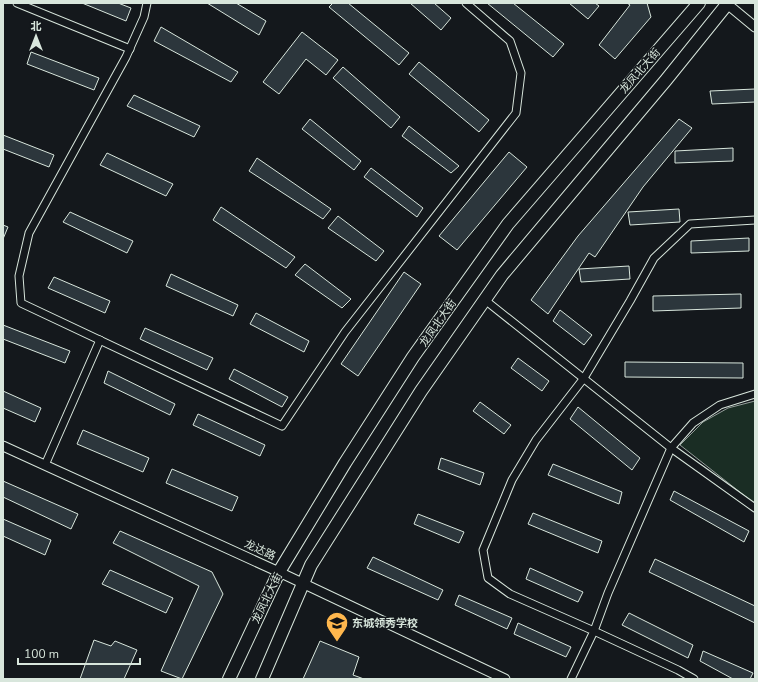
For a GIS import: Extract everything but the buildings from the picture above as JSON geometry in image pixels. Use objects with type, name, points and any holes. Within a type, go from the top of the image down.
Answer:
[{"type":"main road","name":"龙凤北大街","points":[[230,679],[279,572],[345,463],[413,357],[508,224],[699,3]]},
{"type":"main road","points":[[262,679],[311,565],[417,398],[502,275],[666,80],[727,3]]},
{"type":"street","points":[[17,3],[130,49]]},
{"type":"street","points":[[147,3],[144,17],[130,49],[29,233],[19,276],[21,303],[282,426],[345,332],[516,113],[521,73],[510,41],[466,3]]},
{"type":"street","points":[[727,3],[755,27]]},
{"type":"street","points":[[694,679],[594,631],[510,594],[488,578],[483,550],[512,480],[536,440],[584,378],[654,258],[690,224],[755,220]]},
{"type":"street","points":[[485,300],[671,448],[755,508]]},
{"type":"street","points":[[45,465],[100,340]]},
{"type":"street","points":[[571,679],[594,631],[608,593],[671,448],[693,423],[720,405],[755,394]]},
{"type":"street","name":"龙达路","points":[[3,446],[279,572],[505,679]]},
{"type":"green space","points":[[755,401],[755,504],[680,445],[703,422],[728,408]]},
{"type":"place","name":"东城领秀学校","points":[[337,642]]}]
